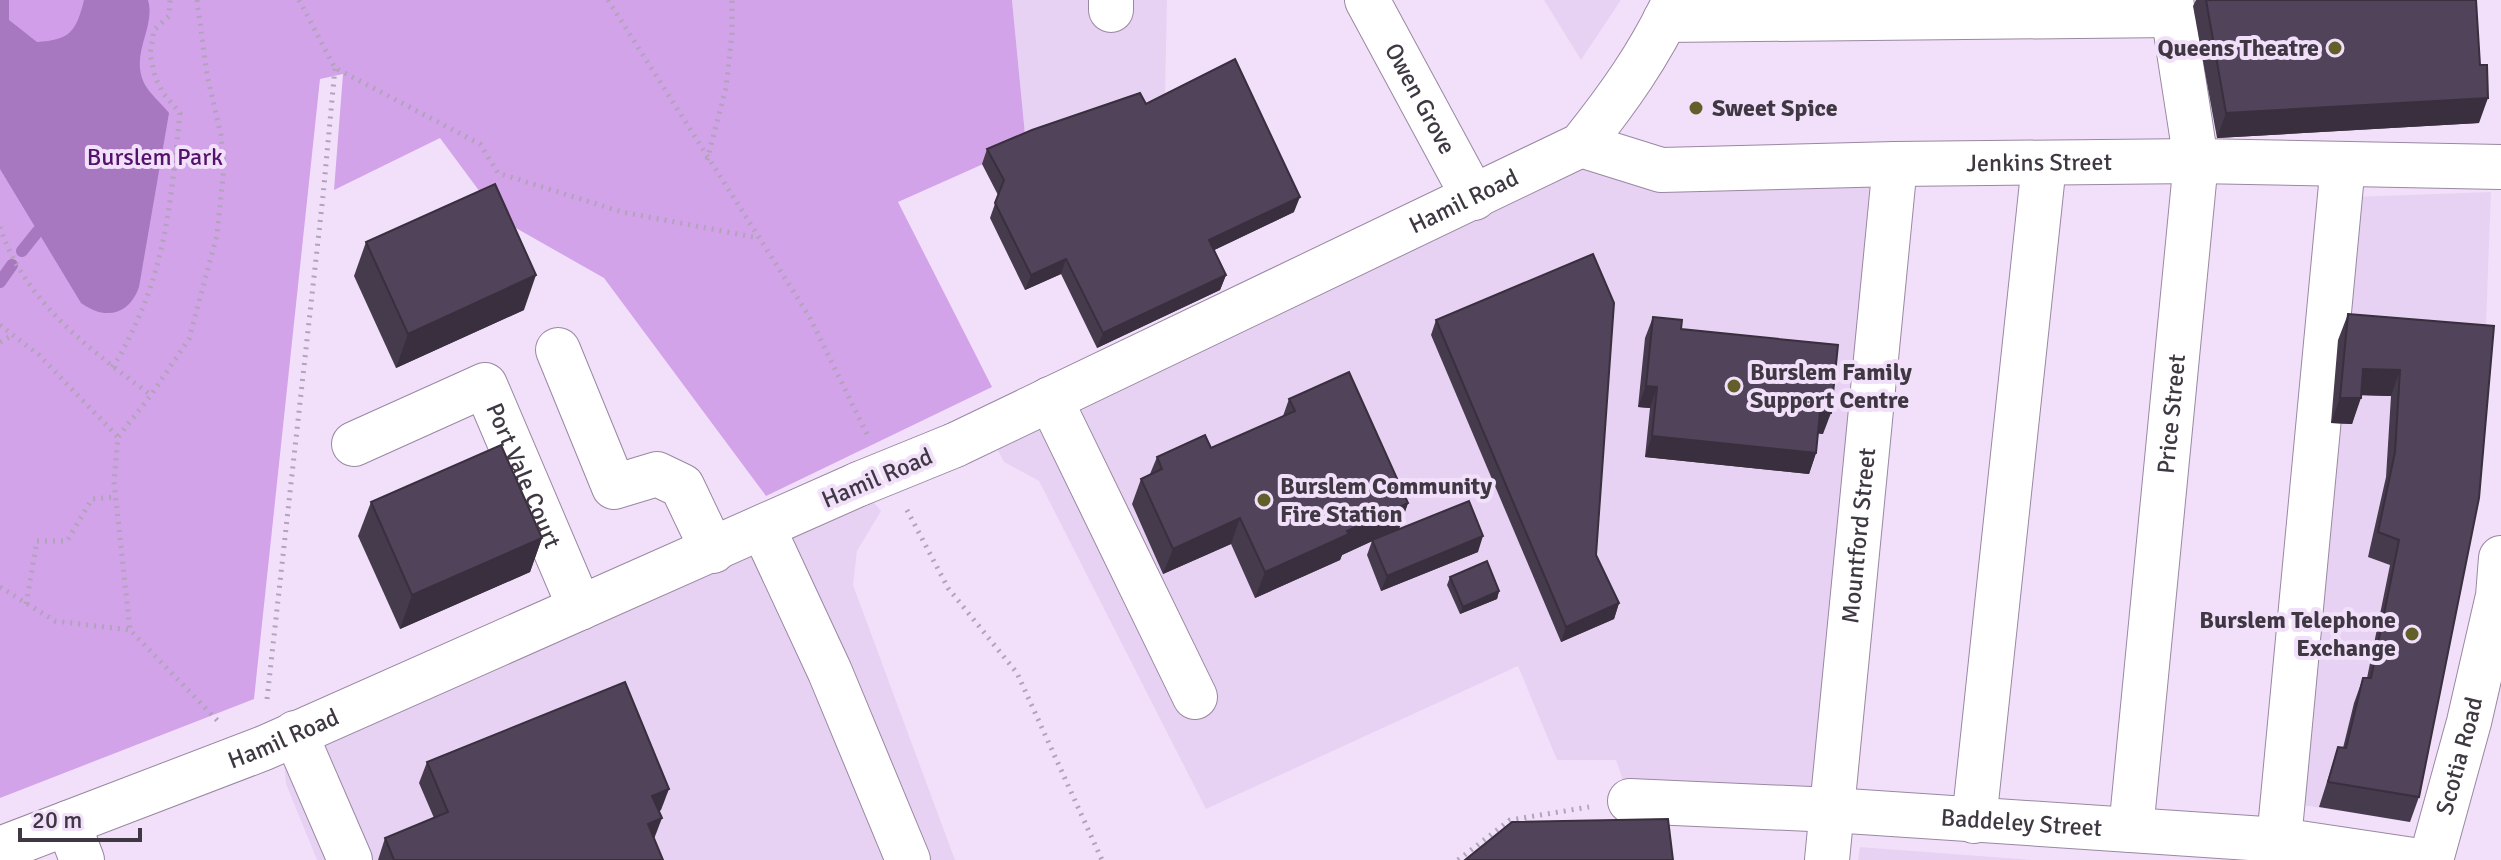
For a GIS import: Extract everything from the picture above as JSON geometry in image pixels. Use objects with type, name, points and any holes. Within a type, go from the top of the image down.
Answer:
[{"type":"street","name":"Owen Grove","points":[[1367,0],[1474,198]]},
{"type":"street","points":[[1670,10],[2172,8]]},
{"type":"street","name":"Price Street","points":[[2131,830],[2196,161],[2172,8]]},
{"type":"street","name":"Hamil Road","points":[[0,849],[75,841],[269,745],[859,484],[955,445],[1581,145],[1618,99],[1650,51],[1670,10]]},
{"type":"street","name":"Jenkins Street","points":[[1581,145],[1661,170],[2196,161],[2501,167]]},
{"type":"street","name":"Mountford Street","points":[[1827,860],[1895,164]]},
{"type":"street","points":[[1974,821],[2044,164]]},
{"type":"street","points":[[2279,840],[2343,164]]},
{"type":"street","points":[[558,350],[614,487],[657,474],[682,486],[713,551]]},
{"type":"street","name":"Port Vale Court","points":[[354,444],[485,385],[580,608]]},
{"type":"street","points":[[1050,399],[1195,697]]},
{"type":"street","points":[[763,528],[830,672],[908,860]]},
{"type":"street","name":"Scotia Road","points":[[2431,860],[2469,722],[2498,596],[2501,558]]},
{"type":"street","points":[[269,745],[350,860]]},
{"type":"street","name":"Baddeley Street","points":[[1630,801],[1832,810],[2279,840],[2413,860]]},
{"type":"path","points":[[112,367],[121,355],[150,292],[169,222],[180,113],[163,93],[155,77],[150,54],[154,30],[169,16],[170,0]]},
{"type":"path","points":[[130,630],[114,482],[118,437],[189,339],[217,235],[224,166],[197,0]]},
{"type":"path","points":[[269,745],[266,704],[335,68],[299,0]]},
{"type":"path","points":[[608,0],[809,316],[849,401]]},
{"type":"path","points":[[707,160],[726,88],[732,0]]},
{"type":"path","points":[[335,68],[480,144],[498,173],[622,212],[760,239]]},
{"type":"path","points":[[0,227],[6,246],[22,274],[68,330],[151,395]]},
{"type":"path","points":[[0,325],[39,355],[118,437]]},
{"type":"path","points":[[0,342],[13,335]]},
{"type":"path","points":[[26,604],[37,541],[67,541],[92,499],[116,497]]},
{"type":"path","points":[[927,550],[948,588],[1017,673],[1102,860]]},
{"type":"path","points":[[0,587],[55,621],[130,630],[269,745]]},
{"type":"path","points":[[1458,860],[1510,820],[1630,801]]},
{"type":"shaded area","points":[[0,0],[9,0],[9,20],[37,42],[57,39],[70,32],[78,20],[84,0],[148,0],[149,20],[141,51],[140,72],[146,87],[169,113],[139,287],[129,304],[115,312],[98,312],[81,303],[0,169]]},
{"type":"shaded area","points":[[9,0],[84,0],[78,20],[69,32],[56,39],[36,42],[9,20]]},
{"type":"shaded area","points":[[1012,0],[1167,0],[1165,99],[1026,145]]},
{"type":"shaded area","points":[[1544,0],[1621,0],[1581,60]]},
{"type":"shaded area","points":[[1581,145],[1895,164],[1832,810],[1630,801],[1616,760],[1557,760],[1518,666],[1206,809],[1039,481],[1004,462],[987,430]]},
{"type":"shaded area","points":[[2491,192],[2485,352],[2433,713],[2410,822],[2296,804],[2351,197]]},
{"type":"shaded area","points":[[859,484],[881,511],[857,551],[853,585],[955,860],[317,860],[286,784],[282,739]]},
{"type":"shaded area","points":[[1860,847],[2033,860],[1858,860]]},
{"type":"green space","name":"Burslem Park","points":[[0,0],[1012,0],[1026,145],[898,202],[992,387],[766,496],[604,278],[500,219],[440,138],[334,190],[343,74],[320,79],[254,699],[0,798]]},
{"type":"building","name":"Queens Theatre","points":[[2206,0],[2476,0],[2480,65],[2487,65],[2488,98],[2226,113]]},
{"type":"building","points":[[1235,59],[1300,197],[1209,240],[1226,275],[1103,333],[1066,259],[1031,275],[995,203],[1004,180],[987,149],[1140,93],[1146,104]]},
{"type":"building","points":[[495,184],[536,275],[408,334],[366,242]]},
{"type":"building","points":[[1593,254],[1614,303],[1596,555],[1619,603],[1566,627],[1436,320]]},
{"type":"building","name":"Burslem Telephone Exchange","points":[[2348,314],[2494,326],[2479,498],[2419,797],[2328,782],[2338,747],[2346,748],[2363,678],[2371,678],[2399,540],[2378,532],[2395,452],[2400,370],[2363,369],[2361,398],[2340,398]]},
{"type":"building","name":"Burslem Family Support Centre","points":[[1653,317],[1682,320],[1681,329],[1838,345],[1831,413],[1820,412],[1816,453],[1652,436],[1657,387],[1646,386]]},
{"type":"building","name":"Burslem Community Fire Station","points":[[1349,372],[1408,503],[1265,572],[1240,518],[1173,549],[1141,479],[1162,469],[1157,457],[1205,435],[1211,448],[1295,411],[1289,399]]},
{"type":"building","points":[[501,445],[542,538],[412,595],[371,502]]},
{"type":"building","points":[[1469,501],[1483,536],[1387,576],[1372,540]]},
{"type":"building","points":[[1487,561],[1499,591],[1463,607],[1450,577]]},
{"type":"building","points":[[625,682],[669,789],[652,796],[662,818],[648,824],[663,860],[394,860],[385,838],[448,812],[427,762]]},
{"type":"building","points":[[1668,819],[1673,860],[1465,860],[1512,822]]},
{"type":"waterway","points":[[22,251],[38,231]]},
{"type":"waterway","points":[[0,282],[12,265]]},
{"type":"place","name":"Queens Theatre","points":[[2335,48]]},
{"type":"place","name":"Sweet Spice","points":[[1696,108]]},
{"type":"place","name":"Burslem Family Support Centre","points":[[1734,386]]},
{"type":"place","name":"Burslem Community Fire Station","points":[[1264,500]]},
{"type":"place","name":"Burslem Telephone Exchange","points":[[2412,634]]}]
